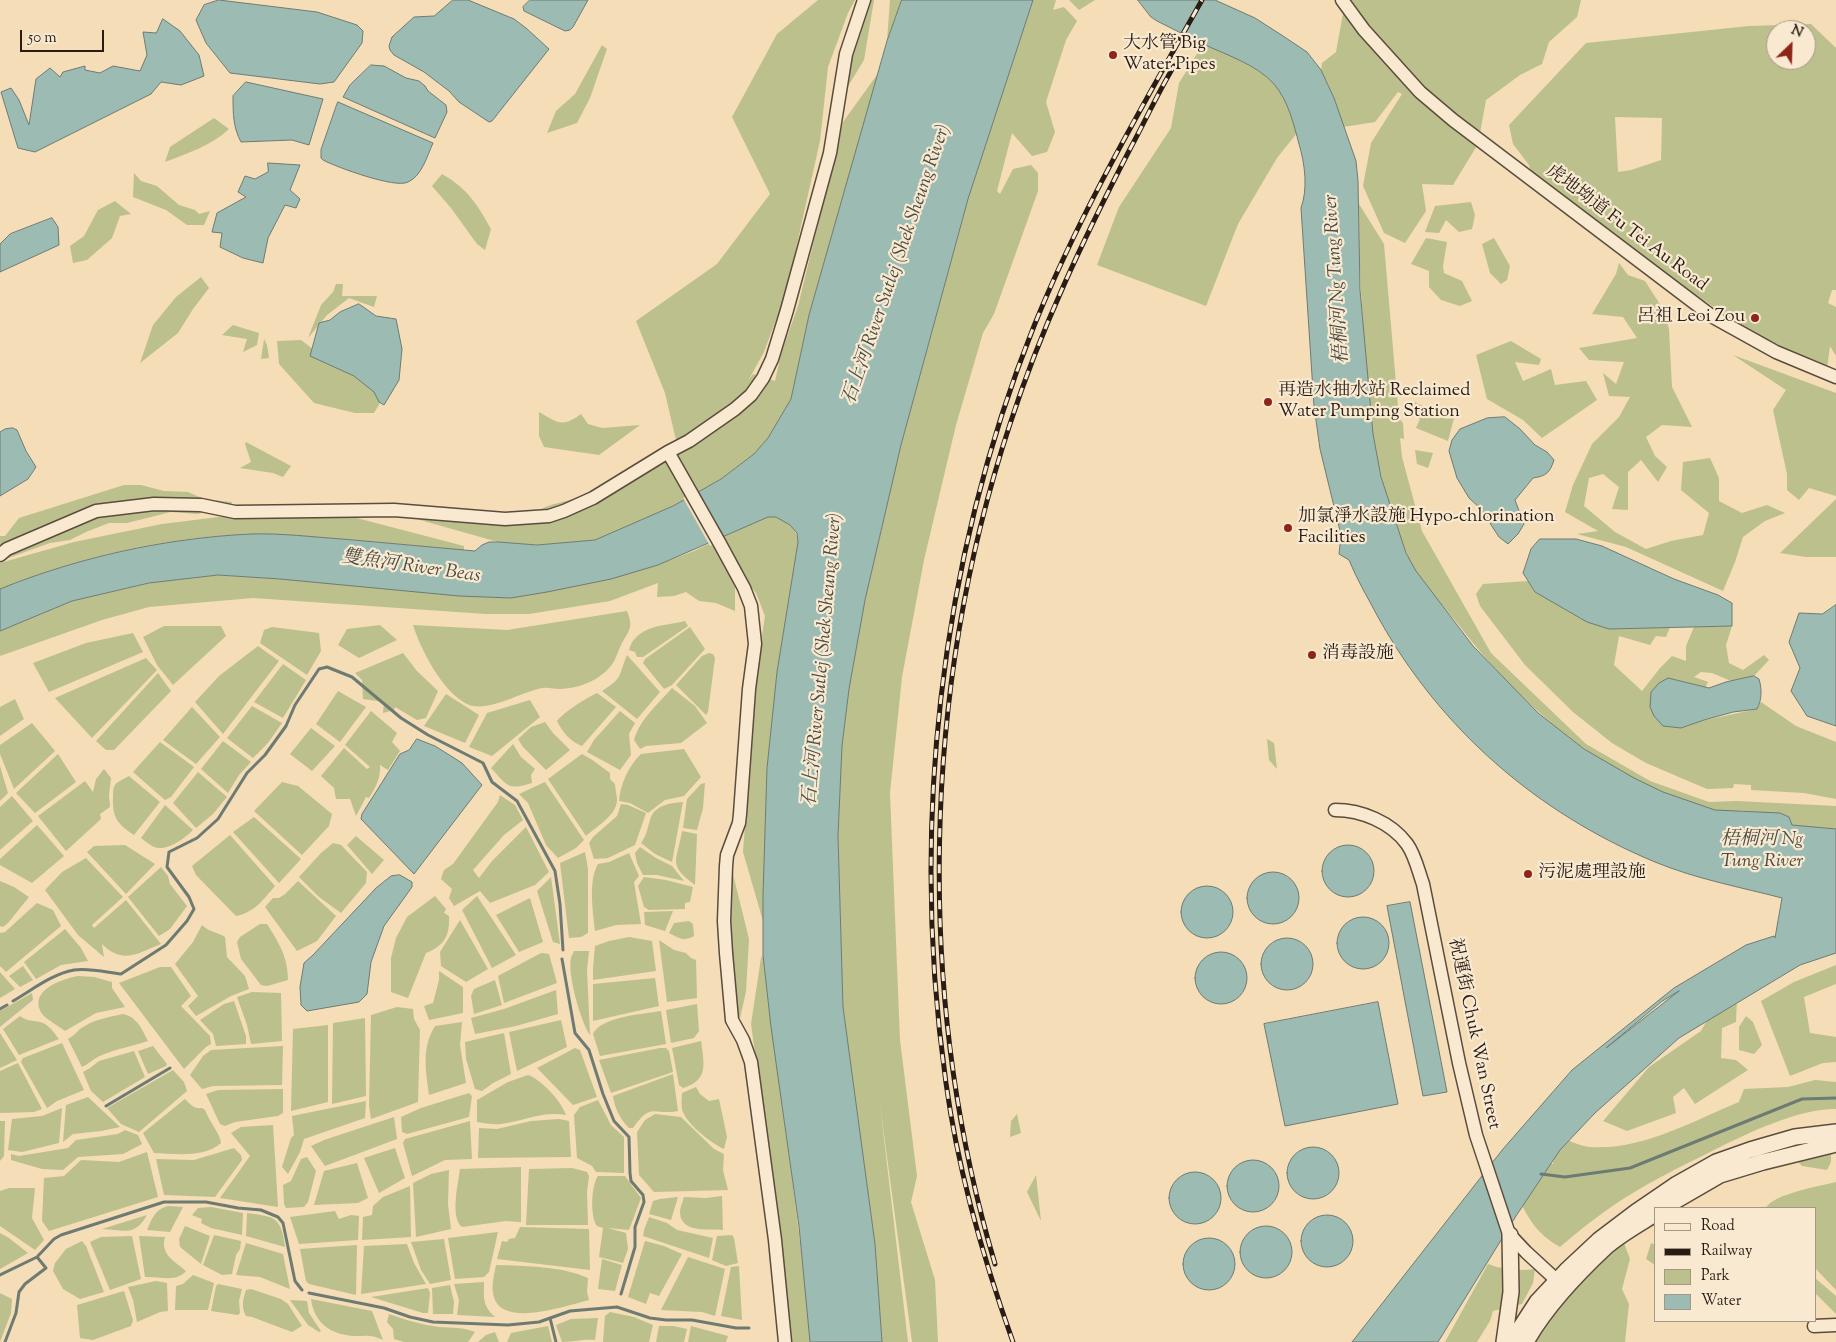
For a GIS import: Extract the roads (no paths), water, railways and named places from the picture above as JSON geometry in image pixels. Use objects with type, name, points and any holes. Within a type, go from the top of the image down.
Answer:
[{"type":"street","points":[[0,555],[7,548],[96,511],[154,504],[201,505],[235,512],[394,510],[505,519],[549,516],[593,498],[670,458],[735,409],[755,389],[772,360],[830,153],[846,54],[864,0]]},
{"type":"street","name":"虎地坳道 Fu Tei Au Road","points":[[1342,0],[1364,30],[1420,92],[1481,141],[1713,317],[1776,352],[1836,376]]},
{"type":"street","points":[[670,458],[744,588],[751,606],[755,633],[747,706],[740,814],[739,823],[727,855],[724,912],[732,1020],[752,1062],[775,1240],[785,1342]]},
{"type":"street","name":"祝運街 Chuk Wan Street","points":[[1335,810],[1348,810],[1366,815],[1380,822],[1393,830],[1406,843],[1414,858],[1422,884],[1476,1135],[1510,1236],[1561,1285]]},
{"type":"street","points":[[1526,1342],[1548,1310],[1561,1285],[1599,1240],[1677,1184],[1716,1162],[1794,1137],[1836,1132]]},
{"type":"street","points":[[1665,1207],[1720,1175],[1836,1144]]},
{"type":"street","points":[[1511,1342],[1537,1302],[1561,1285],[1608,1245],[1654,1215]]},
{"type":"street","points":[[1504,1342],[1511,1292],[1510,1236]]},
{"type":"street","points":[[1814,1326],[1836,1325]]},
{"type":"water","points":[[219,0],[317,12],[357,25],[363,31],[362,43],[334,82],[320,84],[230,73],[206,43],[196,20],[204,5]]},
{"type":"water","points":[[453,0],[468,0],[514,19],[549,49],[492,121],[489,122],[459,102],[449,91],[424,72],[394,55],[390,50],[389,46],[392,37],[414,17],[434,16]]},
{"type":"water","points":[[530,0],[588,0],[573,27],[565,31],[524,11],[523,7]]},
{"type":"water","points":[[902,0],[1033,0],[968,199],[901,445],[865,600],[849,689],[842,746],[838,836],[843,1007],[875,1244],[882,1342],[810,1342],[799,1226],[771,1027],[763,955],[767,768],[777,672],[798,542],[797,533],[790,525],[776,517],[768,517],[658,565],[611,579],[511,598],[459,596],[218,575],[149,583],[72,601],[0,631],[0,589],[61,567],[123,551],[219,536],[251,534],[285,535],[475,551],[489,542],[537,545],[595,540],[673,506],[721,479],[754,454],[768,438],[791,399],[809,315],[887,41]]},
{"type":"water","name":"梧桐河 Ng Tung River","points":[[1138,0],[1215,0],[1255,18],[1280,34],[1307,52],[1321,70],[1334,98],[1356,161],[1360,290],[1373,434],[1381,477],[1406,553],[1416,571],[1473,646],[1538,713],[1584,749],[1634,778],[1663,792],[1715,810],[1780,813],[1789,817],[1792,825],[1836,829],[1836,953],[1800,965],[1679,1038],[1595,1113],[1560,1150],[1516,1216],[1438,1342],[1352,1342],[1503,1149],[1572,1070],[1674,988],[1746,945],[1774,936],[1775,938],[1782,898],[1702,878],[1671,868],[1612,842],[1571,819],[1495,763],[1462,731],[1431,696],[1403,658],[1378,617],[1349,560],[1339,554],[1341,535],[1320,449],[1314,406],[1301,208],[1305,176],[1301,152],[1290,113],[1279,90],[1259,71],[1151,17]],"holes":[[[1679,991],[1606,1048],[1661,1002]]]},
{"type":"water","points":[[163,19],[180,31],[199,55],[204,76],[181,85],[161,82],[151,94],[35,152],[18,148],[1,92],[11,88],[19,100],[29,125],[36,79],[50,68],[60,77],[63,72],[85,66],[85,70],[100,73],[113,66],[140,71],[147,55],[143,32],[156,33]]},
{"type":"water","points":[[371,65],[384,66],[406,78],[419,81],[446,105],[447,112],[435,138],[343,97],[350,85]]},
{"type":"water","points":[[246,82],[323,99],[309,145],[292,140],[241,142],[234,120],[233,96]]},
{"type":"water","points":[[338,102],[433,143],[424,165],[417,175],[408,182],[391,182],[352,172],[323,160],[321,158],[321,150]]},
{"type":"water","points":[[268,163],[300,165],[290,190],[300,199],[296,208],[285,205],[268,238],[263,263],[243,258],[220,247],[222,233],[212,232],[217,213],[246,197],[238,192],[245,176],[255,179],[268,172]]},
{"type":"water","points":[[52,218],[58,227],[59,245],[0,272],[0,244],[10,234]]},
{"type":"water","points":[[359,304],[376,316],[396,319],[402,349],[399,380],[384,405],[379,402],[374,392],[354,376],[310,356],[319,323],[330,320],[340,312]]},
{"type":"water","points":[[1505,417],[1554,460],[1547,473],[1533,478],[1515,500],[1524,524],[1518,534],[1508,544],[1499,537],[1480,508],[1469,498],[1457,478],[1449,451],[1452,440],[1460,429],[1487,418]]},
{"type":"water","points":[[13,428],[17,430],[26,451],[36,467],[28,479],[0,496],[0,432]]},
{"type":"water","points":[[1540,539],[1576,539],[1602,546],[1674,579],[1718,595],[1732,603],[1732,626],[1609,629],[1587,622],[1535,592],[1523,573],[1531,549]]},
{"type":"water","points":[[1836,605],[1836,726],[1807,716],[1791,691],[1800,668],[1789,642],[1799,613],[1822,614]]},
{"type":"water","points":[[1754,676],[1759,679],[1761,687],[1761,698],[1757,709],[1733,712],[1681,728],[1663,726],[1654,716],[1650,707],[1651,692],[1659,683],[1668,678],[1709,688]]},
{"type":"water","points":[[417,739],[435,746],[462,763],[482,785],[414,874],[361,819],[362,814],[400,754],[409,750]]},
{"type":"water","points":[[1348,845],[1358,847],[1366,853],[1372,861],[1374,871],[1372,881],[1366,889],[1358,895],[1348,897],[1338,895],[1330,889],[1324,881],[1322,871],[1324,861],[1330,853],[1338,847]]},
{"type":"water","points":[[1273,872],[1283,874],[1291,880],[1297,888],[1299,898],[1297,908],[1291,916],[1283,922],[1273,924],[1263,922],[1255,916],[1249,908],[1247,898],[1249,888],[1255,880],[1263,874]]},
{"type":"water","points":[[400,875],[412,882],[412,887],[384,926],[371,962],[367,994],[359,1002],[307,1011],[301,1005],[300,987],[304,963],[376,888],[391,876]]},
{"type":"water","points":[[1207,886],[1217,888],[1225,894],[1231,902],[1233,912],[1231,922],[1225,930],[1217,936],[1207,938],[1197,936],[1189,930],[1183,922],[1181,912],[1183,902],[1189,894],[1197,888]]},
{"type":"water","points":[[1410,902],[1447,1092],[1423,1096],[1387,906]]},
{"type":"water","points":[[1363,917],[1373,919],[1381,925],[1387,933],[1389,943],[1387,953],[1381,961],[1373,967],[1363,969],[1353,967],[1345,961],[1339,953],[1337,943],[1339,933],[1345,925],[1353,919]]},
{"type":"water","points":[[1287,938],[1297,940],[1305,946],[1311,954],[1313,964],[1311,974],[1305,982],[1297,988],[1287,990],[1277,988],[1269,982],[1263,974],[1261,964],[1263,954],[1269,946],[1277,940]]},
{"type":"water","points":[[1221,952],[1231,954],[1239,960],[1245,968],[1247,978],[1245,988],[1239,996],[1231,1002],[1221,1004],[1211,1002],[1203,996],[1197,988],[1195,978],[1197,968],[1203,960],[1211,954]]},
{"type":"water","points":[[1378,1002],[1398,1104],[1285,1126],[1264,1024]]},
{"type":"water","points":[[1313,1147],[1323,1149],[1331,1155],[1337,1163],[1339,1173],[1337,1183],[1331,1191],[1323,1197],[1313,1199],[1303,1197],[1295,1191],[1289,1183],[1287,1173],[1289,1163],[1295,1155],[1303,1149]]},
{"type":"water","points":[[1253,1160],[1263,1162],[1271,1168],[1277,1176],[1279,1186],[1277,1196],[1271,1204],[1263,1210],[1253,1212],[1243,1210],[1235,1204],[1229,1196],[1227,1186],[1229,1176],[1235,1168],[1243,1162]]},
{"type":"water","points":[[1195,1172],[1205,1174],[1213,1180],[1219,1188],[1221,1198],[1219,1208],[1213,1216],[1205,1222],[1195,1224],[1185,1222],[1177,1216],[1171,1208],[1169,1198],[1171,1188],[1177,1180],[1185,1174]]},
{"type":"water","points":[[1327,1215],[1337,1217],[1345,1223],[1351,1231],[1353,1241],[1351,1251],[1345,1259],[1337,1265],[1327,1267],[1317,1265],[1309,1259],[1303,1251],[1301,1241],[1303,1231],[1309,1223],[1317,1217]]},
{"type":"water","points":[[1266,1226],[1276,1228],[1284,1234],[1290,1242],[1292,1252],[1290,1262],[1284,1270],[1276,1276],[1266,1278],[1256,1276],[1248,1270],[1242,1262],[1240,1252],[1242,1242],[1248,1234],[1256,1228]]},
{"type":"water","points":[[1209,1238],[1219,1240],[1227,1246],[1233,1254],[1235,1264],[1233,1274],[1227,1282],[1219,1288],[1209,1290],[1199,1288],[1191,1282],[1185,1274],[1183,1264],[1185,1254],[1191,1246],[1199,1240]]},
{"type":"waterway","points":[[13,1001],[50,979],[66,972],[98,970],[121,974],[166,945],[187,921],[194,909],[189,897],[167,867],[169,852],[197,838],[218,819],[247,773],[265,755],[286,726],[295,705],[319,669],[327,667],[352,677],[401,718],[428,735],[483,763],[492,782],[517,801],[555,871],[560,904],[563,950]]},
{"type":"waterway","points":[[562,959],[575,1033],[589,1050],[614,1121],[629,1137],[631,1181],[643,1195],[644,1202],[635,1227],[635,1247],[621,1294]]},
{"type":"waterway","points":[[0,1009],[7,1005]]},
{"type":"waterway","points":[[106,1106],[170,1068]]},
{"type":"waterway","points":[[1541,1174],[1565,1177],[1630,1168],[1802,1099],[1836,1098]]},
{"type":"waterway","points":[[0,1275],[37,1257],[54,1239],[61,1235],[164,1202],[206,1202],[261,1210],[278,1217],[283,1223],[295,1281],[302,1290]]},
{"type":"waterway","points":[[5,1342],[16,1313],[19,1292],[25,1284],[46,1268],[37,1257]]},
{"type":"waterway","points":[[309,1293],[384,1308],[410,1317],[433,1322],[508,1325],[539,1322],[570,1311],[617,1307],[650,1318],[692,1320],[736,1328],[749,1328]]},
{"type":"waterway","points":[[550,1318],[556,1342]]},
{"type":"railway","points":[[1013,1342],[973,1214],[957,1149],[946,1083],[936,988],[931,891],[933,795],[941,699],[955,603],[975,509],[1001,416],[1034,326],[1071,242],[1092,201],[1202,0]]},
{"type":"railway","points":[[995,1264],[969,1162],[951,1057],[941,950],[940,843],[945,736],[959,630],[981,525],[1010,424],[1035,353],[1064,284],[1096,216],[1174,66]]},
{"type":"place","name":"大水管 Big Water Pipes","points":[[1113,55]]},
{"type":"place","name":"呂祖 Leoi Zou","points":[[1755,318]]},
{"type":"place","name":"再造水抽水站 Reclaimed Water Pumping Station","points":[[1268,402]]},
{"type":"place","name":"加氯淨水設施 Hypo-chlorination Facilities","points":[[1288,528]]},
{"type":"place","name":"消毒設施","points":[[1312,655]]},
{"type":"place","name":"污泥處理設施","points":[[1528,874]]},
{"type":"water label","name":"石上河 River Sutlej (Shek Sheung River)","points":[[898,265]]},
{"type":"water label","name":"雙魚河 River Beas","points":[[411,568]]},
{"type":"water label","name":"石上河 River Sutlej (Shek Sheung River)","points":[[824,660]]}]
